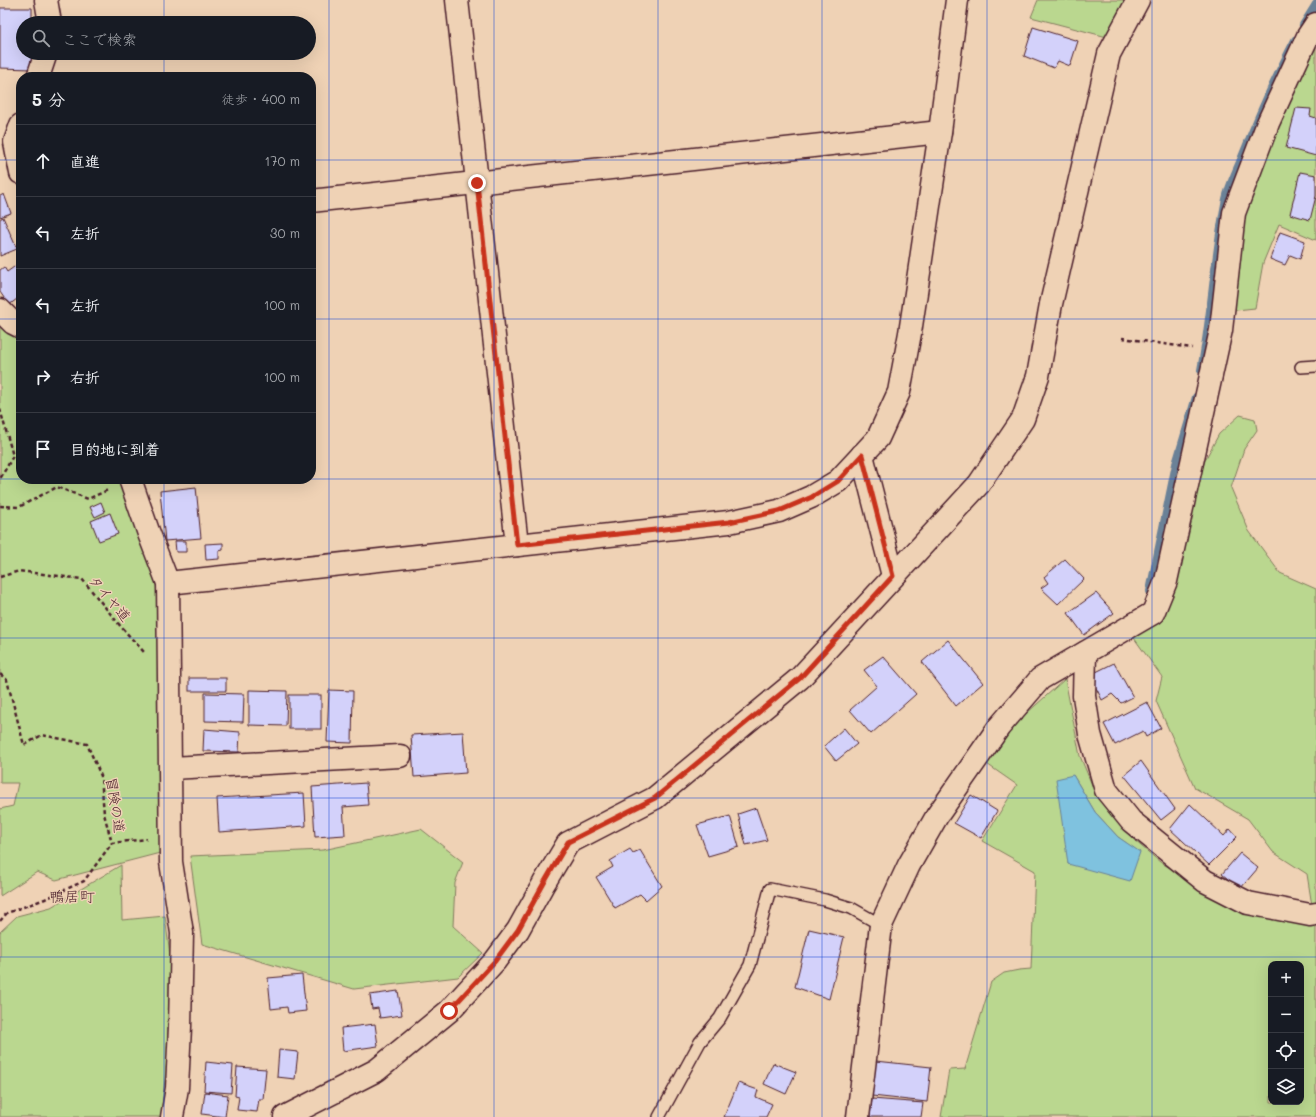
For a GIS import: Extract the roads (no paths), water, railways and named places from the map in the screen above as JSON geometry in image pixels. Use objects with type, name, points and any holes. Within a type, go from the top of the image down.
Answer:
[{"type":"street","points":[[46,0],[49,16]]},
{"type":"street","points":[[457,0],[517,545]]},
{"type":"street","points":[[168,583],[729,522],[779,511],[812,497],[838,481],[878,438],[899,392],[910,333],[940,132],[957,0]]},
{"type":"street","points":[[285,1117],[377,1070],[449,1011],[495,961],[518,930],[568,842],[655,798],[800,678],[979,484],[1023,418],[1038,376],[1051,304],[1109,54],[1138,0]]},
{"type":"street","points":[[858,1117],[882,925],[909,865],[937,816],[999,727],[1040,679],[1153,613],[1166,580],[1221,330],[1234,213],[1268,123],[1308,36],[1316,24]]},
{"type":"street","points":[[40,72],[44,60]]},
{"type":"street","points":[[316,200],[940,132]]},
{"type":"street","points":[[0,310],[16,325]]},
{"type":"street","points":[[862,455],[893,576]]},
{"type":"street","points":[[121,484],[148,531],[168,583],[171,862],[182,933],[177,1088],[172,1117]]},
{"type":"street","points":[[1085,653],[1084,696],[1090,734],[1106,790],[1131,821],[1205,881],[1248,903],[1310,915],[1316,914]]},
{"type":"street","points":[[171,768],[400,756]]},
{"type":"lane","points":[[1301,367],[1316,366]]},
{"type":"lane","points":[[659,1117],[700,1042],[720,1018],[750,965],[770,889],[825,900],[852,908],[882,925]]},
{"type":"water","points":[[1073,775],[1095,812],[1118,837],[1140,852],[1130,881],[1068,864],[1056,779]]},
{"type":"waterway","points":[[1303,25],[1316,4]]},
{"type":"waterway","points":[[1201,370],[1227,194],[1261,112],[1295,40]]},
{"type":"waterway","points":[[1150,591],[1176,464],[1196,397]]},
{"type":"district","name":"鴨居町","points":[[72,896]]}]
